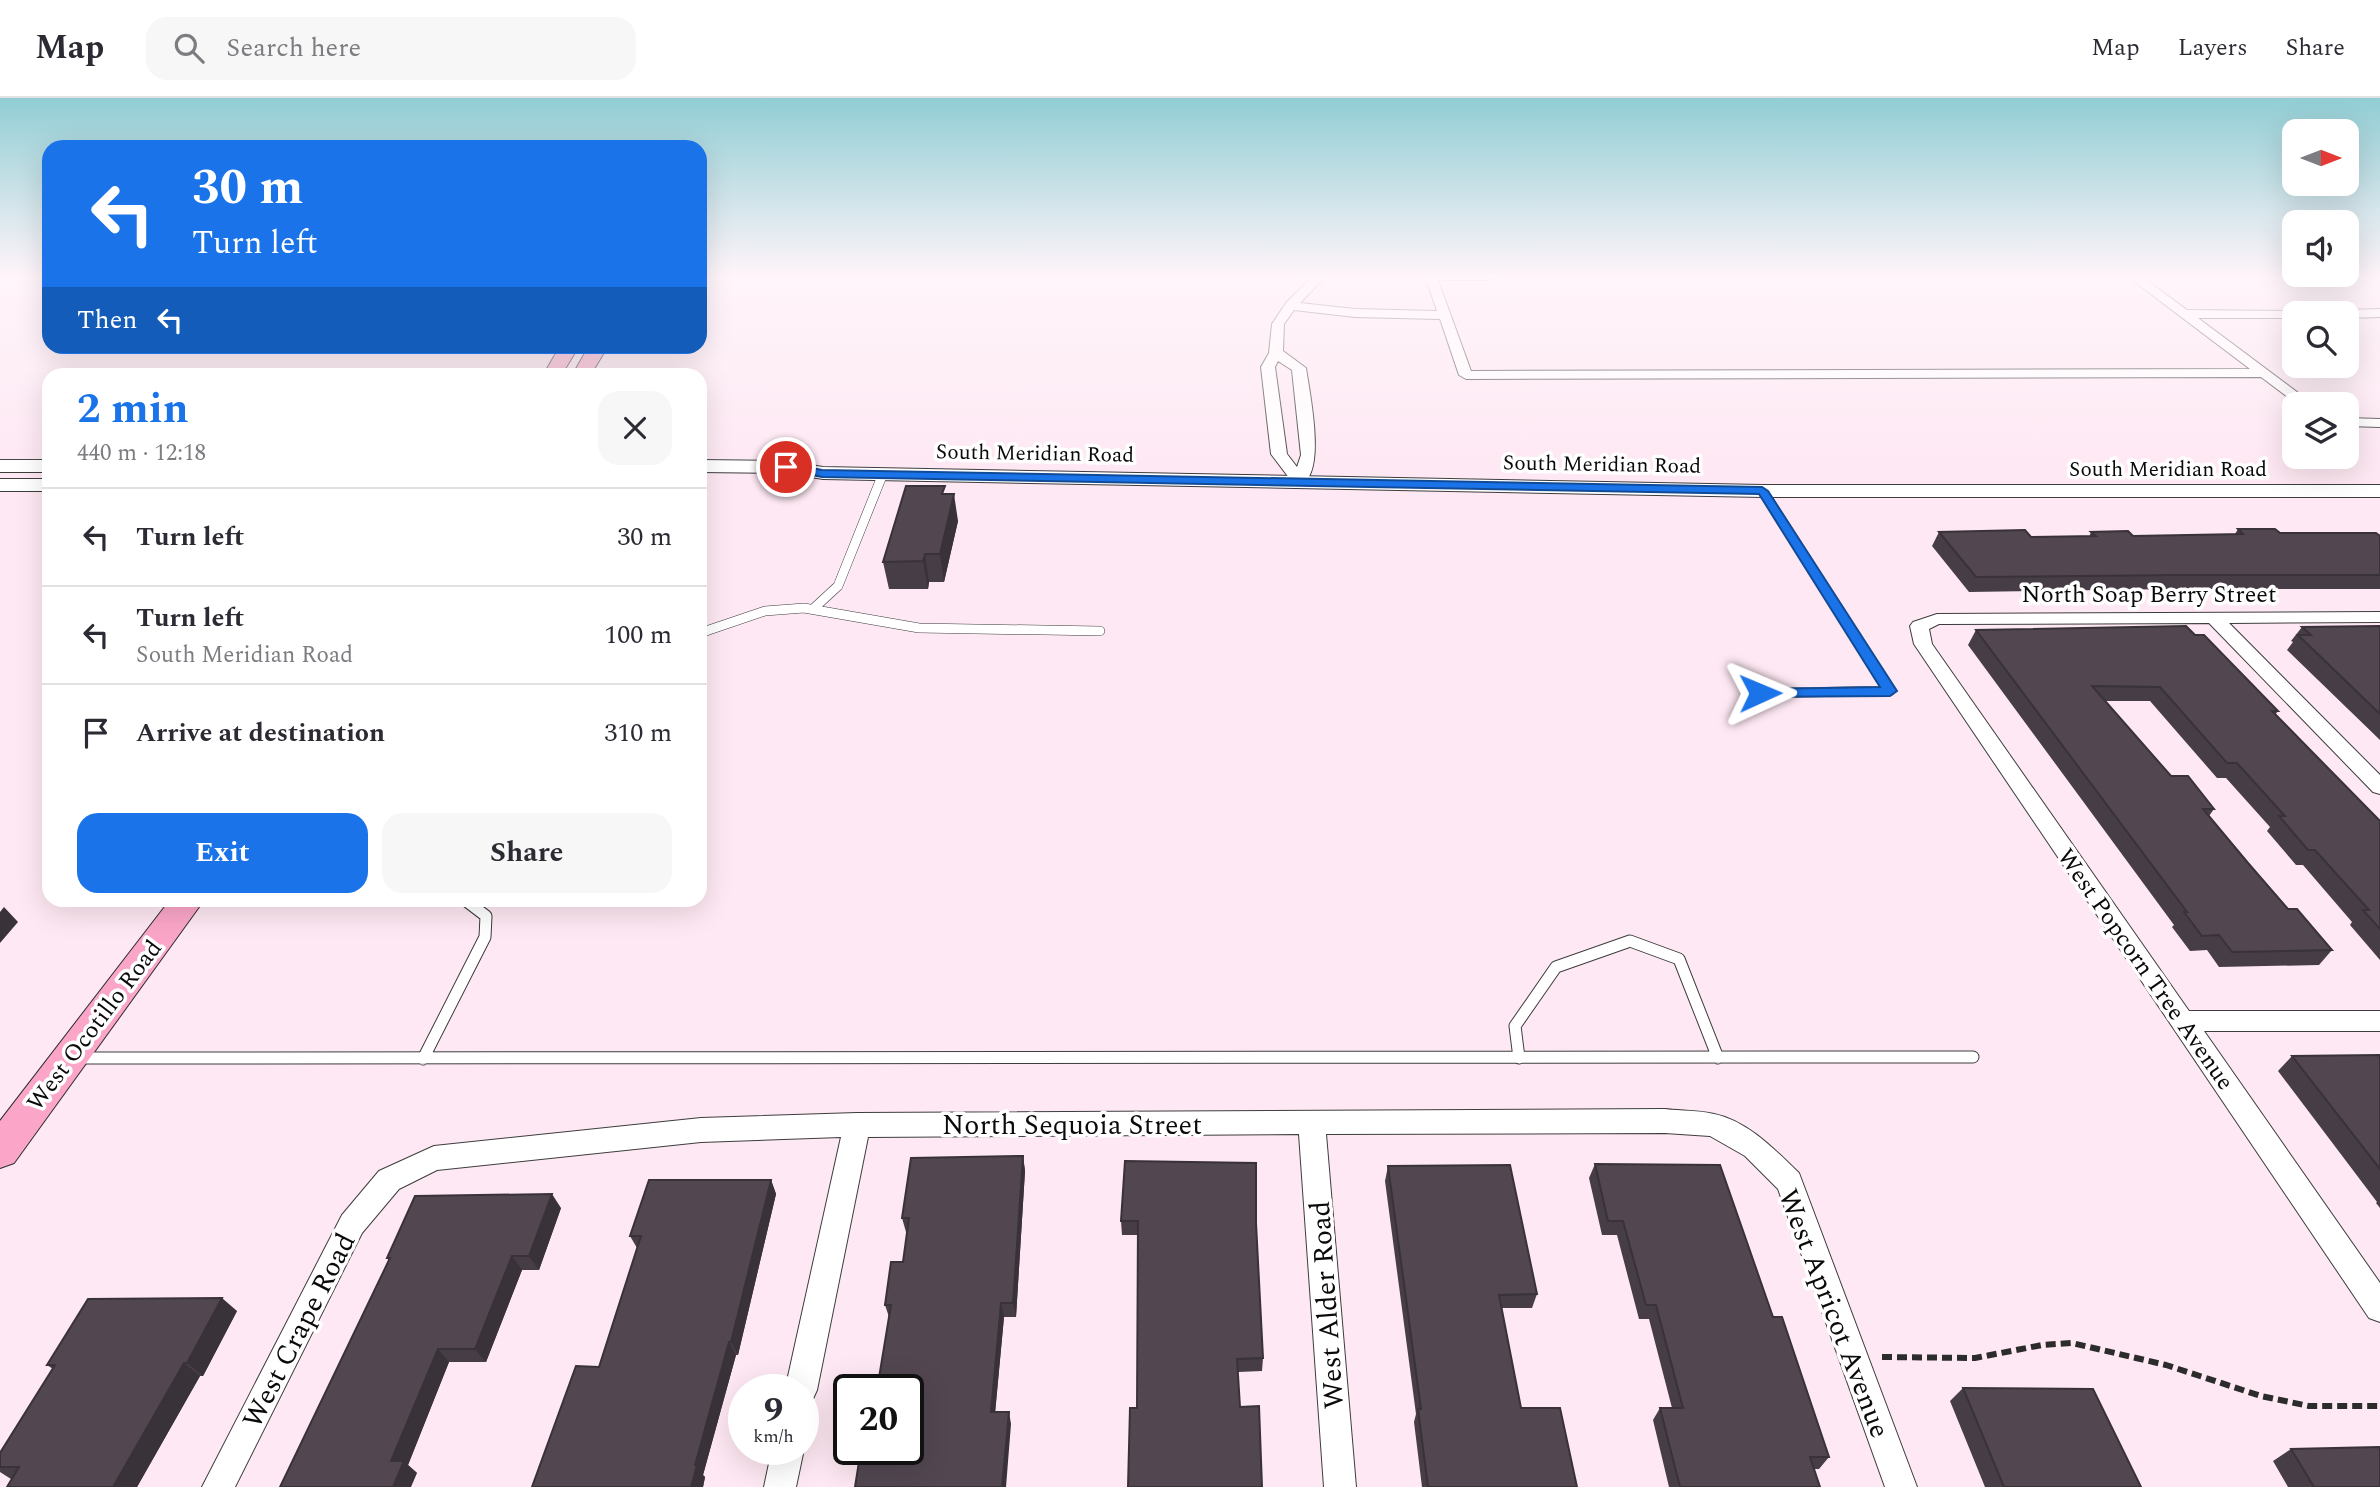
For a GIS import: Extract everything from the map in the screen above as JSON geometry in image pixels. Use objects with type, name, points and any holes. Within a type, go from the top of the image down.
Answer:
[{"type":"main road","name":"West Ocotillo Road","points":[[0,1152],[183,907]]},
{"type":"street","points":[[1277,341],[1276,353],[1268,367],[1279,454],[1298,480]]},
{"type":"street","points":[[1453,341],[1466,375],[2263,373]]},
{"type":"street","points":[[2220,341],[2289,392]]},
{"type":"street","points":[[1276,353],[1299,368],[1309,454],[1298,480]]},
{"type":"street","points":[[2359,422],[2380,423]]},
{"type":"street","points":[[0,466],[42,466]]},
{"type":"street","name":"South Meridian Road","points":[[707,466],[786,467],[822,473],[1298,480],[1762,491],[2380,491]]},
{"type":"street","name":"South Meridian Road","points":[[707,482],[781,482],[822,473]]},
{"type":"street","points":[[0,485],[42,485]]},
{"type":"street","name":"North Soap Berry Street","points":[[1919,626],[1937,619],[2380,617]]},
{"type":"street","points":[[2214,618],[2380,787]]},
{"type":"street","name":"West Popcorn Tree Avenue","points":[[1919,626],[1923,644],[2380,1308]]},
{"type":"street","points":[[2182,1021],[2380,1021]]},
{"type":"street","name":"North Sequoia Street","points":[[389,1180],[434,1158],[701,1130],[857,1125],[1665,1121],[1714,1125],[1755,1148]]},
{"type":"street","name":"West Alder Road","points":[[1312,1123],[1340,1487]]},
{"type":"street","points":[[804,1374],[857,1125]]},
{"type":"street","name":"West Apricot Avenue","points":[[1755,1148],[1789,1182],[1901,1487]]},
{"type":"street","name":"West Crape Road","points":[[218,1487],[352,1224],[389,1180]]},
{"type":"street","points":[[780,1487],[785,1465]]},
{"type":"lane","points":[[813,609],[838,586],[883,474]]},
{"type":"lane","points":[[1760,693],[1890,691],[1762,491]]},
{"type":"lane","points":[[707,628],[755,613],[788,607],[920,628],[1100,631]]},
{"type":"lane","points":[[423,1059],[485,937],[486,916],[474,907]]},
{"type":"lane","points":[[1518,1058],[1515,1026],[1556,967],[1630,941],[1679,959],[1718,1058]]},
{"type":"lane","points":[[69,1058],[1973,1057]]},
{"type":"path","points":[[1853,1355],[1975,1358],[2042,1345],[2071,1343],[2165,1365],[2261,1396],[2309,1406],[2380,1406]]},
{"type":"building","points":[[906,486],[945,486],[942,494],[954,494],[940,554],[925,554],[923,561],[883,562]]},
{"type":"building","points":[[2238,529],[2275,529],[2280,533],[2376,533],[2380,536],[2380,575],[1976,577],[1939,532],[2025,530],[2031,537],[2096,536],[2091,532],[2128,531],[2133,536],[2243,534]]},
{"type":"building","points":[[2186,626],[2195,635],[2204,635],[2278,711],[2272,711],[2380,821],[2380,929],[2363,910],[2369,910],[2315,850],[2308,850],[2279,816],[2285,816],[2237,763],[2227,763],[2160,687],[2092,686],[2171,776],[2188,776],[2214,809],[2203,809],[2288,909],[2297,909],[2332,950],[2232,952],[2219,935],[2202,936],[2184,912],[2187,912],[1976,630]]},
{"type":"building","points":[[2380,626],[2380,714],[2298,635],[2311,635],[2302,627]]},
{"type":"building","points":[[2380,1055],[2380,1169],[2292,1056]]},
{"type":"building","points":[[1023,1156],[1013,1303],[1001,1303],[991,1412],[1009,1412],[1002,1487],[855,1487],[858,1465],[924,1465],[924,1374],[880,1374],[891,1305],[885,1305],[891,1262],[903,1262],[909,1218],[902,1218],[911,1158]]},
{"type":"building","points":[[1125,1161],[1256,1163],[1256,1223],[1263,1358],[1237,1359],[1240,1407],[1259,1406],[1262,1487],[1128,1487],[1130,1408],[1137,1408],[1138,1221],[1121,1221]]},
{"type":"building","points":[[1595,1164],[1720,1165],[1773,1317],[1782,1317],[1829,1457],[1810,1457],[1820,1487],[1680,1487],[1660,1408],[1683,1408],[1656,1305],[1646,1305],[1623,1221],[1608,1221]]},
{"type":"building","points":[[1510,1165],[1537,1294],[1499,1295],[1521,1408],[1560,1408],[1577,1487],[1428,1487],[1418,1409],[1421,1409],[1388,1166]]},
{"type":"building","points":[[649,1180],[771,1180],[731,1342],[691,1487],[532,1487],[576,1366],[599,1367],[641,1236],[630,1236]]},
{"type":"building","points":[[552,1194],[529,1256],[512,1256],[475,1349],[438,1349],[391,1461],[404,1461],[393,1487],[280,1487],[390,1258],[387,1258],[415,1196]]},
{"type":"building","points":[[222,1298],[187,1363],[184,1363],[113,1487],[7,1487],[19,1467],[0,1467],[0,1453],[55,1365],[47,1365],[88,1299]]},
{"type":"building","points":[[1963,1388],[2093,1389],[2141,1487],[2004,1487]]},
{"type":"building","points":[[2380,1447],[2380,1487],[2314,1487],[2291,1449]]},
{"type":"route","points":[[786,467],[822,473],[1762,491],[1890,691],[1760,693]]}]
